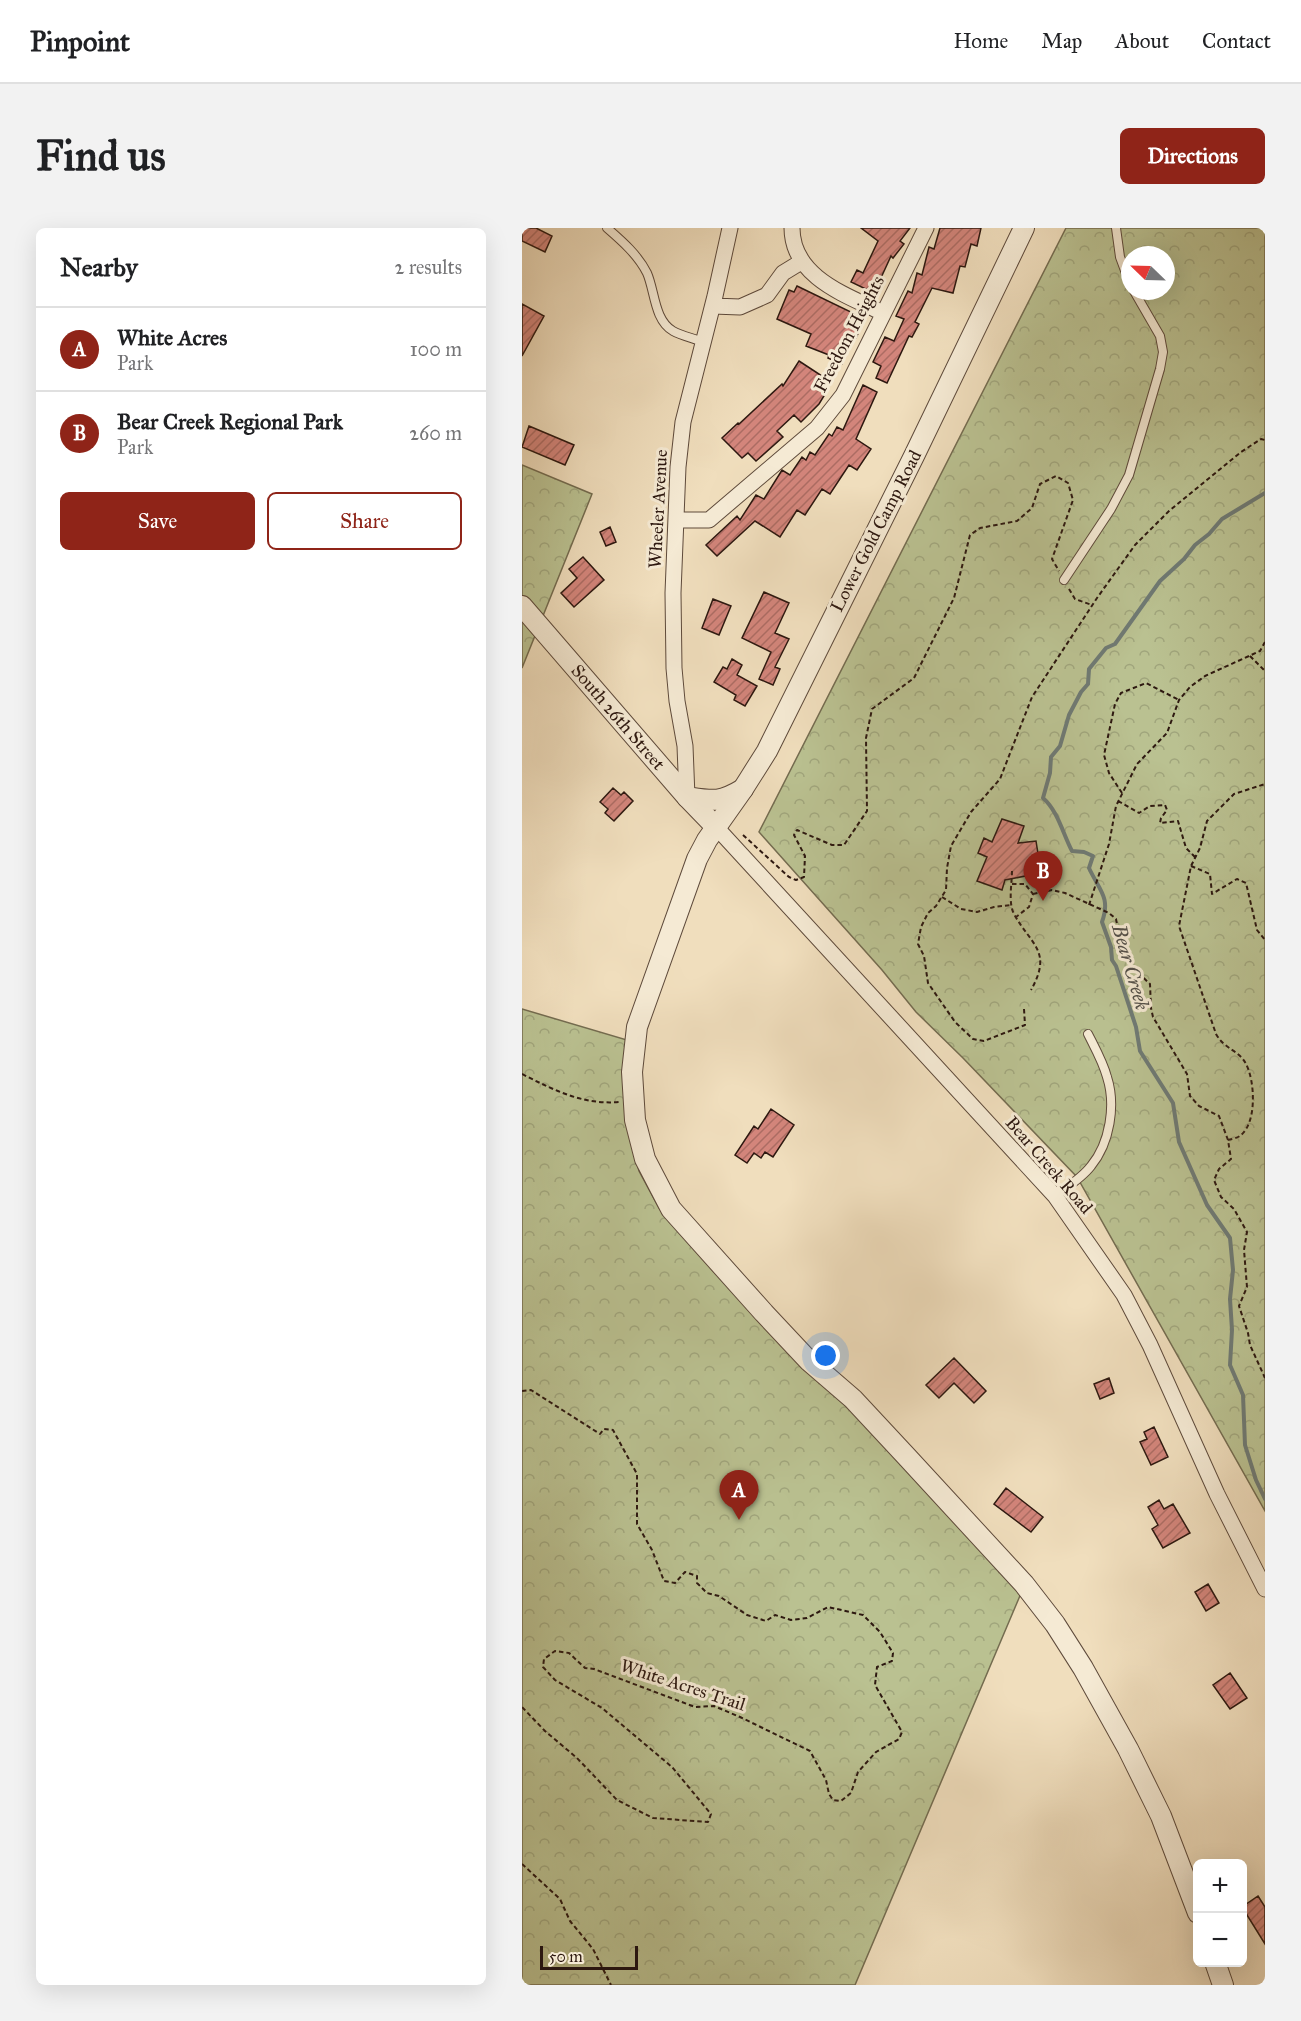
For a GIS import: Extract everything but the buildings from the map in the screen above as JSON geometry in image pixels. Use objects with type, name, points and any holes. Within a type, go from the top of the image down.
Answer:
[{"type":"street","name":"Wheeler Avenue","points":[[687,797],[685,746],[674,668],[673,593],[683,422],[730,228]]},
{"type":"street","points":[[792,228],[792,236],[801,261],[817,277],[834,289],[883,313]]},
{"type":"street","name":"Freedom Heights","points":[[676,520],[710,520],[818,428],[843,395],[926,228]]},
{"type":"street","name":"Lower Gold Camp Road","points":[[1024,228],[898,488],[766,751],[720,831],[697,859],[637,1027],[632,1072],[635,1120],[645,1159],[671,1209],[764,1313],[809,1360],[853,1399],[1024,1584],[1059,1630],[1122,1740],[1161,1816],[1193,1902]]},
{"type":"street","points":[[712,306],[740,307],[767,295],[783,273],[801,261]]},
{"type":"street","name":"South 26th Street","points":[[522,606],[687,797],[720,831]]},
{"type":"street","points":[[687,797],[710,801],[726,799],[743,789]]},
{"type":"street","name":"Bear Creek Road","points":[[720,831],[1055,1196],[1124,1295],[1150,1345],[1217,1494],[1265,1589]]},
{"type":"street","points":[[1217,1967],[1223,1985]]},
{"type":"lane","points":[[607,228],[630,249],[646,271],[653,289],[657,310],[663,321],[677,333],[703,342]]},
{"type":"lane","points":[[1116,228],[1121,260]]},
{"type":"lane","points":[[1064,580],[1111,509],[1129,475],[1160,369],[1163,352],[1160,336],[1139,300]]},
{"type":"lane","points":[[1055,1196],[1090,1167],[1106,1138],[1110,1090],[1107,1077],[1088,1034]]},
{"type":"path","points":[[1024,1009],[1025,1025],[984,1041],[973,1039],[956,1022],[928,983],[924,956],[918,944],[921,927],[928,913],[936,906],[946,890],[951,846],[971,812],[1000,779],[1032,697],[1092,605],[1135,545],[1168,511],[1241,452],[1261,439],[1265,440]]},
{"type":"path","points":[[720,831],[745,836],[789,878],[796,880],[804,876],[805,856],[794,835],[797,830],[832,845],[844,845],[867,811],[866,738],[872,709],[914,678],[954,598],[970,535],[980,528],[1017,521],[1032,508],[1040,484],[1056,476],[1068,483],[1073,500],[1052,559],[1075,599],[1092,605]]},
{"type":"path","points":[[1089,905],[1103,866],[1109,844],[1112,818],[1118,801],[1137,764],[1167,733],[1179,700],[1190,687],[1205,676],[1260,651],[1265,642]]},
{"type":"path","points":[[1250,656],[1265,671]]},
{"type":"path","points":[[1122,793],[1109,773],[1104,755],[1115,704],[1121,693],[1146,683],[1179,700]]},
{"type":"path","points":[[1228,1140],[1241,1136],[1249,1124],[1253,1099],[1252,1088],[1245,1063],[1239,1055],[1222,1045],[1216,1034],[1179,926],[1191,866],[1200,848],[1207,821],[1234,794],[1265,784]]},
{"type":"path","points":[[1118,801],[1140,813],[1150,806],[1165,805],[1167,810],[1160,823],[1178,821],[1186,848],[1195,857]]},
{"type":"path","points":[[1191,866],[1210,874],[1212,894],[1237,879],[1246,883],[1257,930],[1265,940]]},
{"type":"path","points":[[1012,871],[1013,912],[1037,946],[1040,970],[1031,990]]},
{"type":"path","points":[[1012,884],[1025,884],[1033,894]]},
{"type":"path","points":[[1033,894],[1052,890],[1065,893],[1109,913],[1116,919],[1130,965],[1150,984],[1153,1017],[1187,1074],[1190,1096],[1199,1106],[1219,1116],[1228,1140],[1231,1159],[1219,1170],[1214,1180],[1221,1197],[1234,1209],[1247,1232],[1244,1250],[1247,1287],[1239,1306],[1250,1345],[1265,1378]]},
{"type":"path","points":[[1016,917],[1029,907],[1033,894]]},
{"type":"path","points":[[942,897],[960,909],[977,912],[1012,905]]},
{"type":"path","points":[[522,1074],[555,1090],[586,1101],[609,1103],[634,1101]]},
{"type":"path","name":"White Acres Trail","points":[[522,1391],[531,1390],[600,1434],[604,1429],[613,1430],[637,1474],[637,1524],[652,1550],[664,1581],[675,1583],[685,1572],[697,1576],[697,1583],[707,1593],[719,1596],[747,1615],[766,1621],[775,1615],[791,1620],[807,1618],[828,1607],[863,1615],[880,1632],[893,1653],[892,1661],[877,1667],[875,1685],[902,1732],[899,1740],[876,1752],[858,1772],[851,1793],[841,1801],[833,1800],[826,1780],[810,1751],[714,1706],[695,1707],[594,1669],[585,1668],[569,1653],[555,1651],[544,1659],[543,1667],[555,1680],[602,1708],[672,1767],[711,1814],[708,1822],[653,1818],[617,1800],[577,1758],[545,1731],[522,1707]]},
{"type":"path","points":[[522,1864],[560,1899],[570,1921],[593,1949],[611,1985]]},
{"type":"green space","points":[[1066,228],[1265,228],[1265,1511],[1077,1177],[916,1012],[882,970],[759,832]]},
{"type":"green space","points":[[522,465],[592,494],[522,668]]},
{"type":"green space","points":[[522,1009],[627,1040],[633,1147],[639,1171],[659,1208],[716,1274],[855,1413],[1022,1591],[855,1985],[522,1985]]},
{"type":"waterway","name":"Bear Creek","points":[[1265,493],[1222,519],[1195,545],[1184,559],[1160,581],[1115,644],[1106,648],[1089,669],[1088,684],[1069,715],[1060,746],[1051,757],[1050,773],[1043,798],[1056,816],[1072,851],[1084,852],[1093,856],[1089,868],[1104,900],[1102,922],[1111,947],[1112,960],[1136,1027],[1140,1051],[1173,1103],[1179,1142],[1207,1205],[1230,1238],[1233,1270],[1230,1299],[1232,1330],[1230,1365],[1243,1395],[1245,1445],[1256,1480],[1265,1499]]},
{"type":"place","name":"Bear Creek Regional Park","points":[[1043,901]]},
{"type":"place","name":"White Acres","points":[[739,1520]]}]
